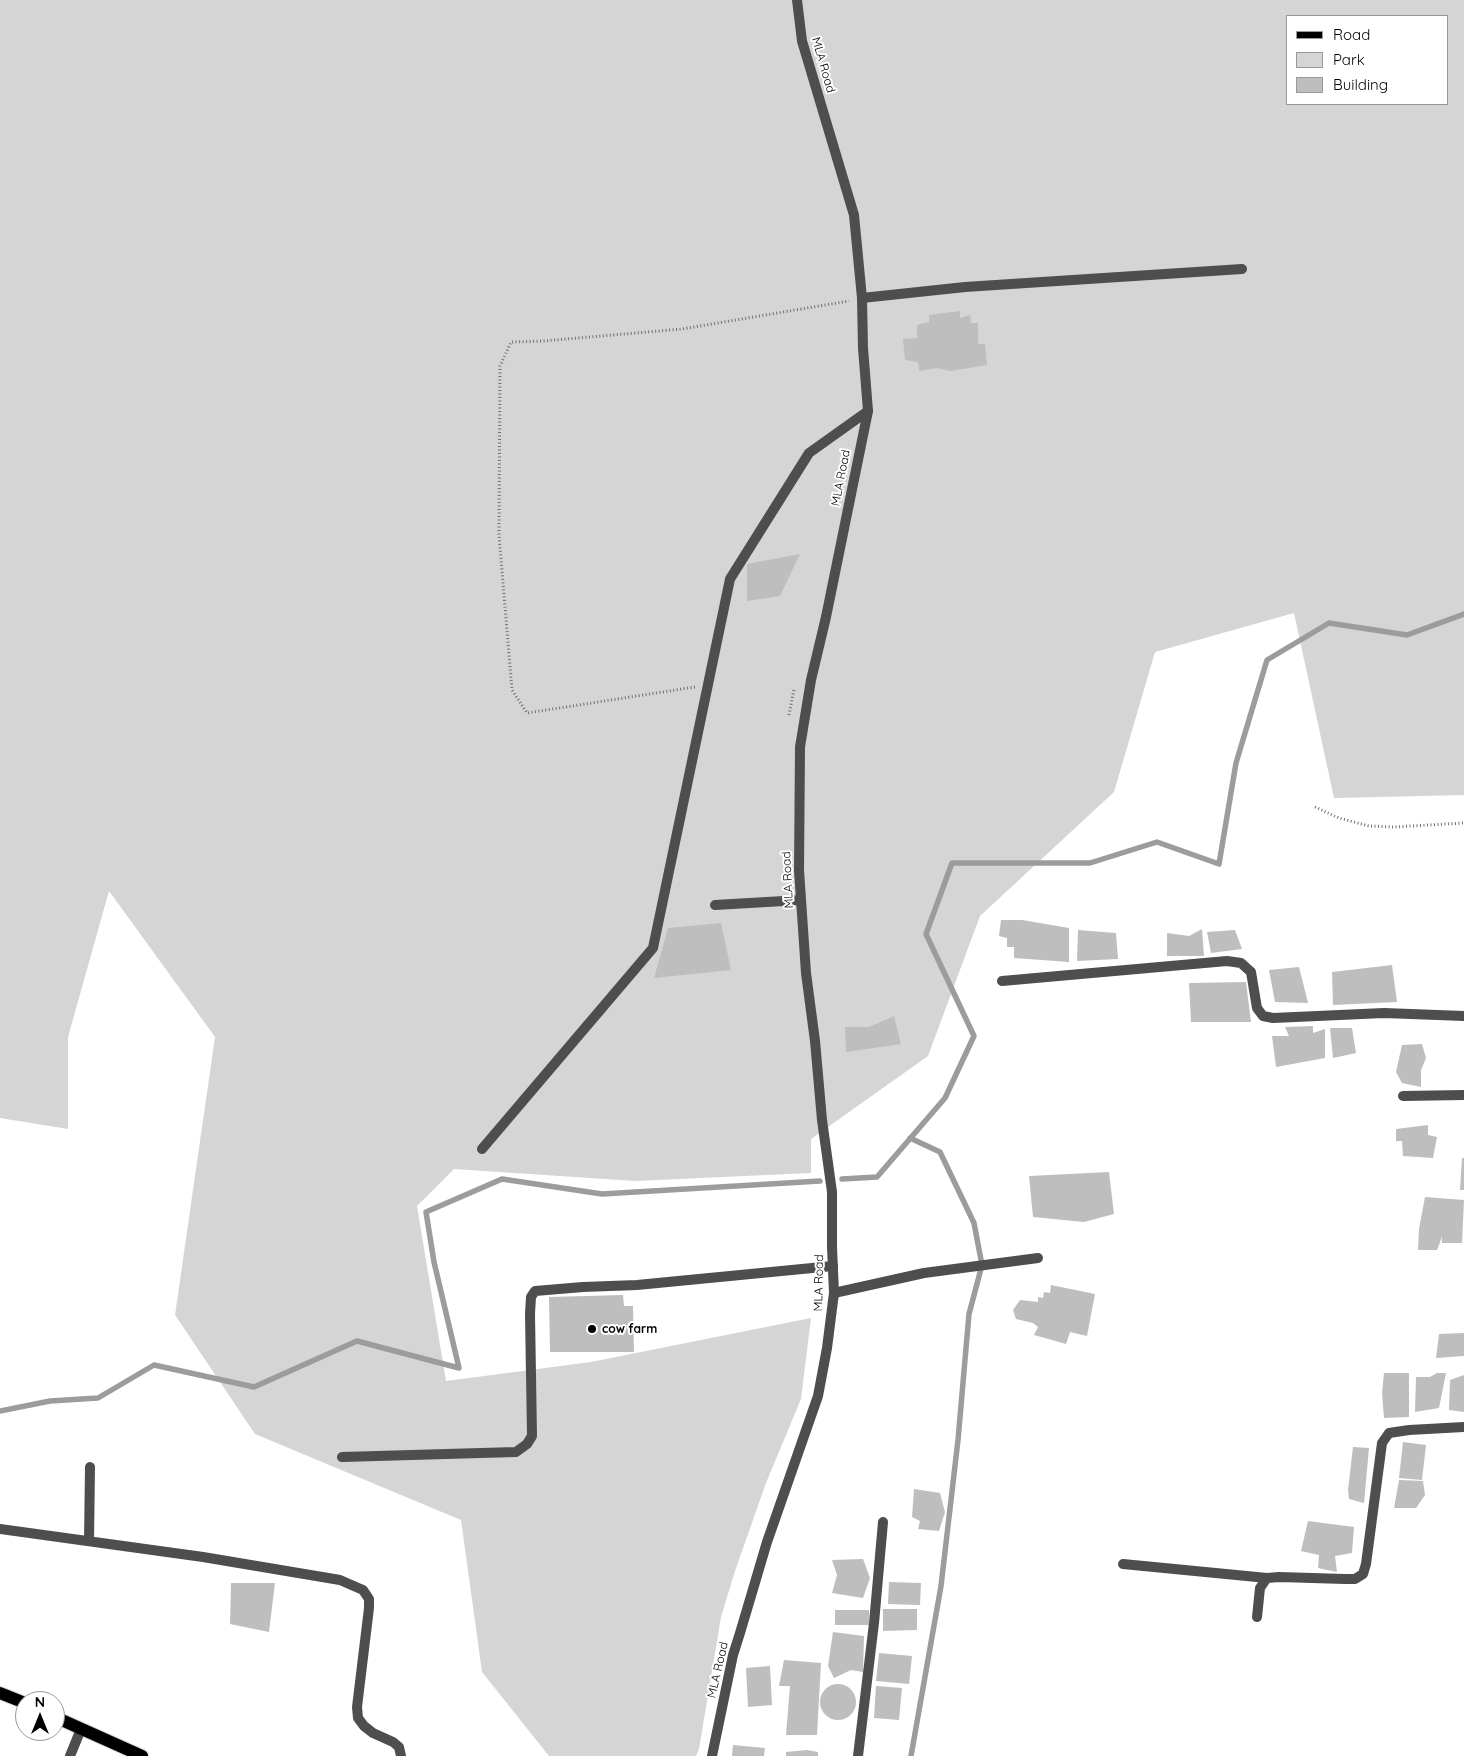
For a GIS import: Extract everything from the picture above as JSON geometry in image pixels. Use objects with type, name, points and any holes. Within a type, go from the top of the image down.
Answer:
[{"type":"main road","points":[[0,1693],[15,1699]]},
{"type":"main road","points":[[65,1722],[142,1756]]},
{"type":"street","name":"MLA Road","points":[[712,1756],[740,1633],[767,1542],[818,1396],[827,1348],[834,1293],[832,1192],[806,973],[799,870],[800,748],[811,680],[830,598],[854,472],[868,411],[863,348],[856,299],[854,215],[802,41],[797,0]]},
{"type":"street","points":[[856,299],[965,287],[1242,269]]},
{"type":"street","points":[[482,1149],[653,948],[730,580],[809,453],[868,411]]},
{"type":"street","points":[[714,905],[801,900]]},
{"type":"street","points":[[1002,981],[1227,961],[1241,963],[1251,972],[1257,1008],[1263,1016],[1273,1018],[1384,1013],[1464,1016]]},
{"type":"street","points":[[1403,1096],[1464,1095]]},
{"type":"street","points":[[834,1293],[924,1273],[1038,1258]]},
{"type":"street","points":[[342,1457],[516,1452],[527,1444],[532,1436],[530,1314],[531,1297],[535,1291],[637,1285],[833,1266]]},
{"type":"street","points":[[1123,1564],[1267,1578],[1355,1579],[1363,1574],[1366,1564],[1382,1443],[1385,1438],[1389,1434],[1409,1430],[1464,1427]]},
{"type":"street","points":[[89,1541],[90,1467]]},
{"type":"street","points":[[858,1756],[874,1623],[883,1522]]},
{"type":"street","points":[[0,1529],[203,1557],[340,1580],[363,1590],[369,1599],[369,1608],[357,1707],[358,1718],[373,1733],[393,1742],[398,1747],[401,1756]]},
{"type":"street","points":[[1257,1617],[1260,1588],[1267,1578]]},
{"type":"street","points":[[70,1756],[81,1729]]},
{"type":"path","points":[[852,308],[856,299]]},
{"type":"path","points":[[708,686],[527,713],[517,698],[512,690],[499,535],[500,366],[511,342],[682,329],[856,299]]},
{"type":"path","points":[[789,717],[795,685]]},
{"type":"path","points":[[1315,807],[1339,818],[1369,826],[1394,828],[1464,823]]},
{"type":"green space","points":[[0,0],[1464,0],[1464,795],[1334,798],[1294,613],[1155,652],[1114,792],[980,916],[928,1056],[811,1139],[811,1173],[635,1181],[454,1169],[417,1206],[446,1381],[591,1362],[811,1318],[801,1399],[766,1483],[721,1617],[699,1749],[696,1756],[549,1756],[482,1672],[461,1520],[255,1434],[175,1315],[215,1037],[109,891],[68,1037],[68,1129],[0,1118]]},
{"type":"building","points":[[960,311],[960,318],[970,315],[971,323],[978,323],[978,344],[985,344],[987,365],[950,371],[937,368],[919,371],[918,362],[905,360],[903,339],[917,338],[917,325],[929,322],[929,315]]},
{"type":"building","points":[[800,554],[780,596],[747,601],[747,564]]},
{"type":"building","points":[[1001,920],[1022,920],[1069,928],[1069,962],[1014,958],[1014,947],[1007,947],[1007,938],[999,936]]},
{"type":"building","points":[[721,923],[731,970],[654,978],[668,928]]},
{"type":"building","points":[[1202,929],[1204,956],[1167,956],[1167,933],[1189,936]]},
{"type":"building","points":[[1078,930],[1116,933],[1118,959],[1077,961]]},
{"type":"building","points":[[1235,930],[1242,949],[1211,953],[1207,932]]},
{"type":"building","points":[[1392,965],[1397,1002],[1333,1005],[1332,972]]},
{"type":"building","points":[[1299,967],[1308,1003],[1275,1002],[1269,970]]},
{"type":"building","points":[[1246,982],[1251,1022],[1191,1022],[1189,983]]},
{"type":"building","points":[[894,1016],[901,1044],[846,1052],[845,1027],[869,1027]]},
{"type":"building","points":[[1313,1026],[1313,1033],[1325,1029],[1325,1058],[1276,1067],[1272,1036],[1289,1036],[1285,1027]]},
{"type":"building","points":[[1330,1028],[1352,1028],[1356,1053],[1333,1058]]},
{"type":"building","points":[[1422,1044],[1426,1058],[1421,1070],[1421,1087],[1402,1083],[1396,1072],[1402,1045]]},
{"type":"building","points":[[1428,1125],[1428,1135],[1437,1137],[1433,1158],[1403,1156],[1402,1141],[1396,1141],[1396,1129]]},
{"type":"building","points":[[1462,1158],[1464,1158],[1464,1190],[1460,1190]]},
{"type":"building","points":[[1109,1172],[1114,1214],[1084,1222],[1033,1217],[1029,1176]]},
{"type":"building","points":[[1425,1197],[1464,1200],[1462,1243],[1442,1243],[1442,1237],[1437,1250],[1418,1250],[1419,1229]]},
{"type":"building","points":[[1051,1285],[1095,1294],[1087,1336],[1070,1332],[1066,1344],[1034,1335],[1038,1327],[1033,1323],[1016,1319],[1013,1310],[1020,1300],[1038,1302],[1038,1297],[1043,1298],[1044,1292],[1050,1293]]},
{"type":"building","name":"cow farm","points":[[623,1295],[624,1306],[633,1306],[634,1352],[550,1352],[549,1297]]},
{"type":"building","points":[[1464,1333],[1464,1356],[1436,1358],[1439,1334]]},
{"type":"building","points":[[1384,1373],[1409,1373],[1409,1417],[1384,1418],[1382,1393]]},
{"type":"building","points":[[1437,1373],[1446,1373],[1439,1408],[1415,1412],[1416,1377],[1430,1377]]},
{"type":"building","points":[[1464,1375],[1464,1412],[1449,1410],[1450,1380]]},
{"type":"building","points":[[1403,1442],[1426,1445],[1422,1480],[1399,1478]]},
{"type":"building","points":[[1353,1447],[1369,1448],[1364,1503],[1349,1499],[1348,1490]]},
{"type":"building","points":[[1399,1480],[1423,1481],[1425,1495],[1416,1508],[1394,1508]]},
{"type":"building","points":[[914,1489],[940,1493],[945,1512],[939,1531],[918,1529],[920,1521],[912,1517]]},
{"type":"building","points":[[1308,1521],[1354,1527],[1352,1553],[1335,1556],[1337,1572],[1318,1568],[1319,1555],[1301,1551]]},
{"type":"building","points":[[863,1559],[870,1578],[863,1598],[832,1593],[837,1575],[832,1560]]},
{"type":"building","points":[[889,1582],[921,1583],[920,1605],[888,1604]]},
{"type":"building","points":[[231,1583],[275,1583],[269,1632],[230,1624]]},
{"type":"building","points":[[883,1609],[917,1609],[917,1630],[883,1631]]},
{"type":"building","points":[[835,1610],[869,1610],[869,1625],[835,1625]]},
{"type":"building","points":[[833,1632],[864,1636],[863,1672],[851,1670],[834,1678],[828,1666]]},
{"type":"building","points":[[879,1653],[912,1656],[909,1684],[876,1681]]},
{"type":"building","points":[[784,1660],[821,1663],[817,1735],[786,1735],[790,1686],[779,1686]]},
{"type":"building","points":[[770,1666],[772,1705],[748,1707],[746,1668]]},
{"type":"building","points":[[838,1684],[845,1685],[851,1689],[855,1695],[855,1709],[851,1715],[845,1719],[838,1720],[831,1719],[825,1715],[821,1709],[820,1702],[821,1695],[825,1689],[831,1685]]},
{"type":"building","points":[[876,1686],[902,1688],[899,1720],[874,1718]]},
{"type":"building","points":[[733,1745],[765,1748],[764,1756],[732,1756]]},
{"type":"building","points":[[807,1750],[818,1752],[818,1756],[786,1756],[786,1752]]},
{"type":"waterway","points":[[842,1179],[877,1177],[945,1098],[974,1036],[926,934],[952,863],[1090,863],[1157,842],[1219,864],[1236,763],[1267,660],[1329,623],[1407,635],[1464,614]]},
{"type":"waterway","points":[[910,1138],[940,1152],[974,1223],[982,1265],[969,1314],[958,1440],[941,1586],[911,1756]]},
{"type":"waterway","points":[[0,1411],[50,1401],[98,1398],[154,1365],[254,1387],[357,1341],[459,1368],[434,1262],[426,1212],[502,1179],[602,1194],[820,1181]]},
{"type":"place","name":"cow farm","points":[[592,1329]]}]
